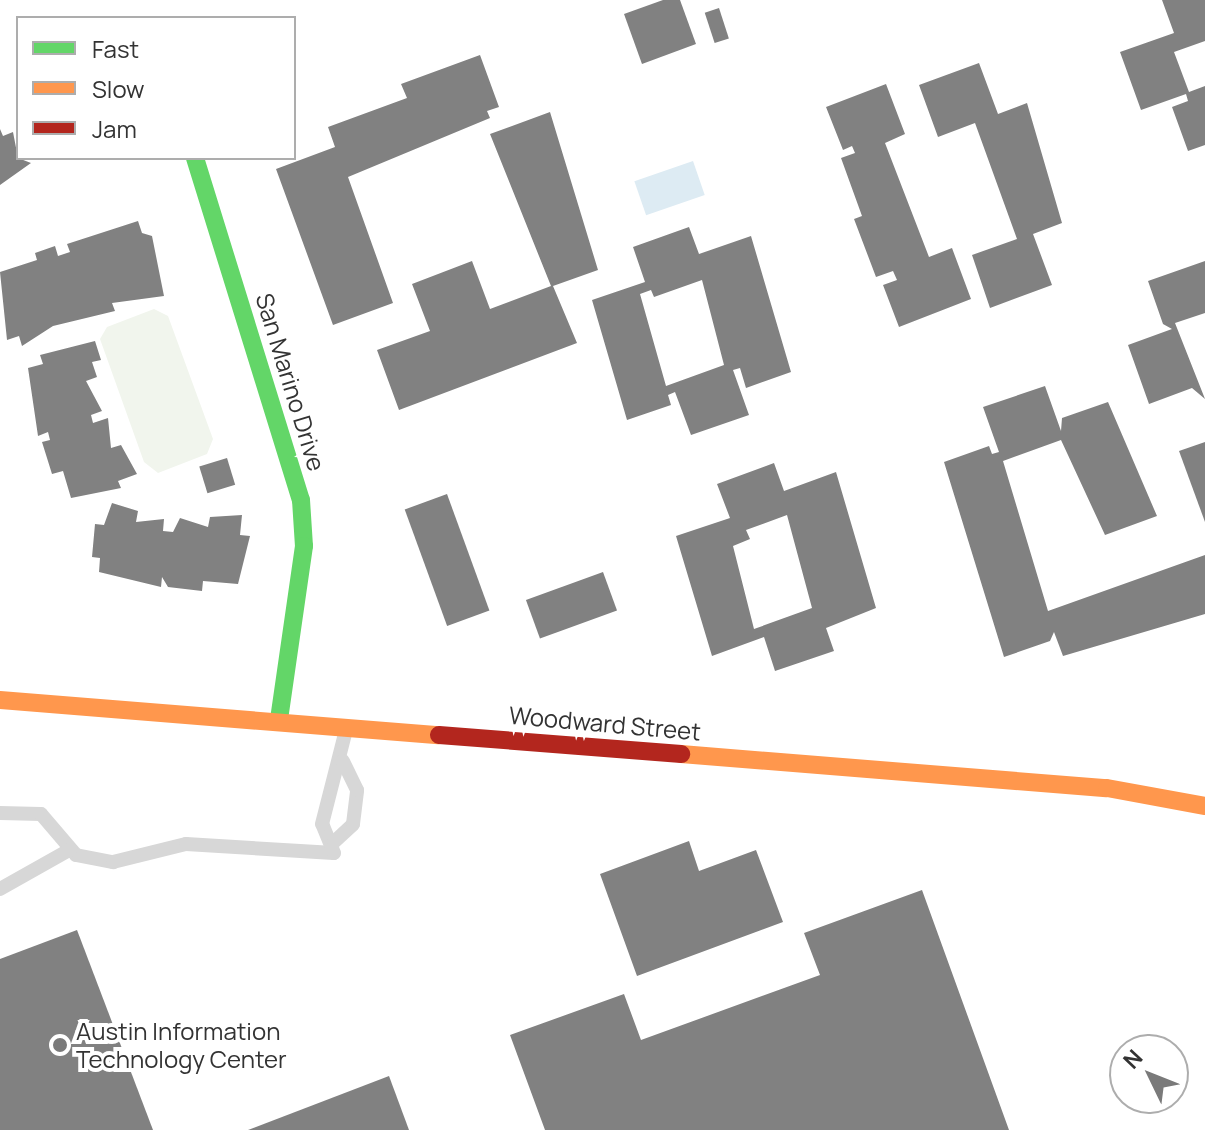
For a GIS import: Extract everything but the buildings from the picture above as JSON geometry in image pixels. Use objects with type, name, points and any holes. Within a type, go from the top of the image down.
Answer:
[{"type":"street","name":"San Marino Drive","points":[[196,160],[301,500],[304,546],[279,720]]},
{"type":"street","name":"Woodward Street","points":[[0,700],[1107,788],[1205,806]]},
{"type":"lane","points":[[0,813],[41,814],[71,849],[113,862],[186,844],[334,853],[334,842],[322,824],[325,800],[343,761],[346,726]]},
{"type":"lane","points":[[334,842],[353,824],[357,790],[343,761]]},
{"type":"lane","points":[[0,889],[71,849]]},
{"type":"shaded area","points":[[693,161],[705,195],[646,215],[634,181]]},
{"type":"shaded area","points":[[154,309],[168,316],[213,439],[207,454],[158,473],[144,462],[100,339],[107,327]]},
{"type":"traffic: fast","points":[[196,160],[301,500],[304,546],[279,720]]},
{"type":"traffic: slow","points":[[0,700],[439,735]]},
{"type":"traffic: slow","points":[[681,754],[1107,788],[1205,806]]},
{"type":"traffic: jam","points":[[439,735],[681,754]]},
{"type":"place","name":"Austin Information Technology Center","points":[[60,1045]]}]
